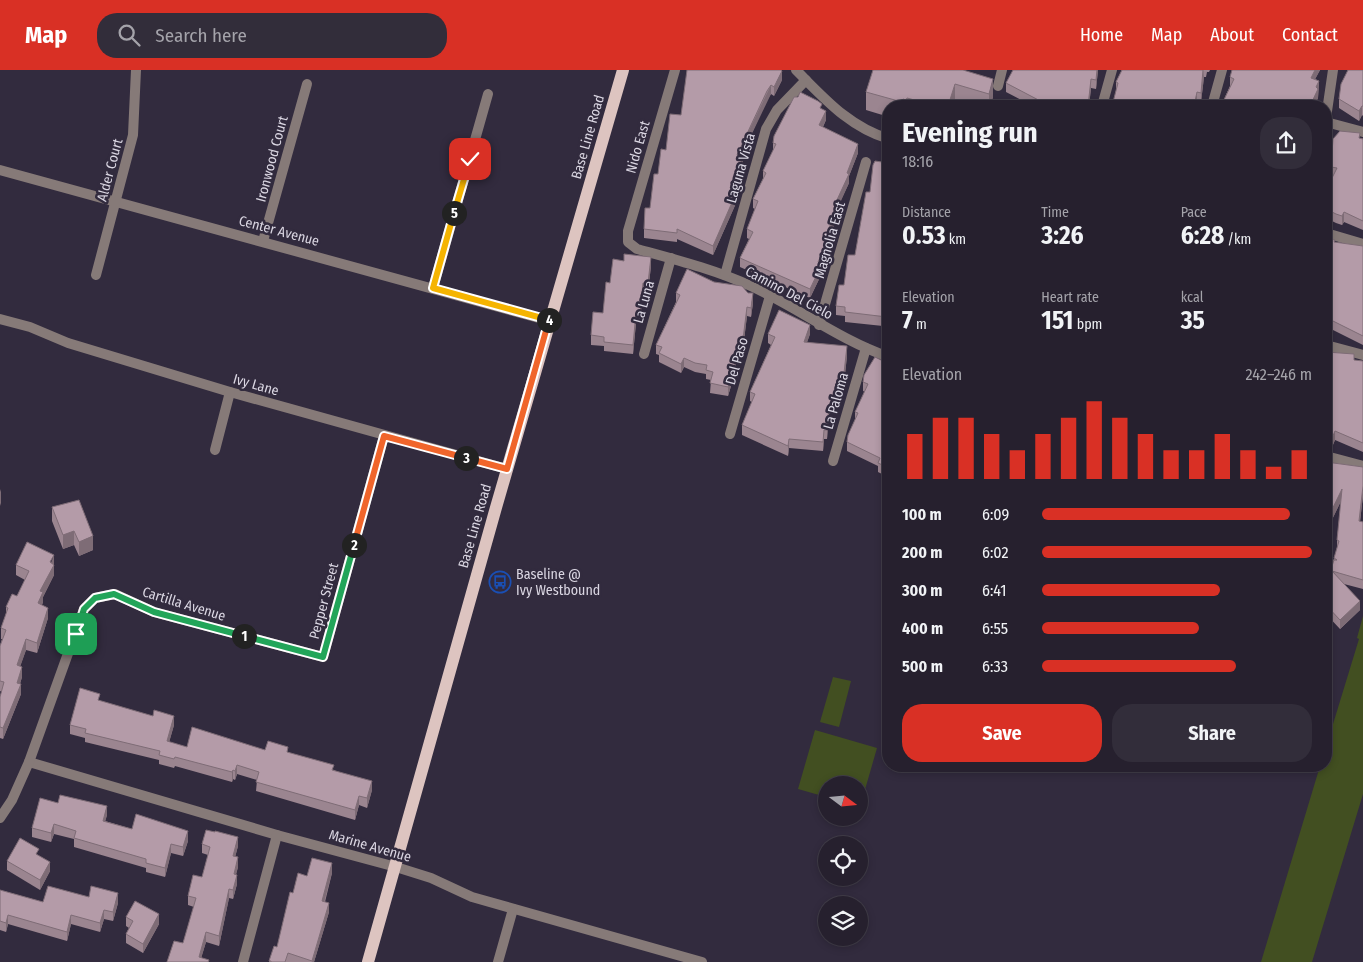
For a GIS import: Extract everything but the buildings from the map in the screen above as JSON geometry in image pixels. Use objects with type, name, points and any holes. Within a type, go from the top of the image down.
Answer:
[{"type":"main road","name":"Base Line Road","points":[[368,962],[507,469],[623,70]]},
{"type":"street","name":"Alder Court","points":[[96,275],[133,135],[136,70]]},
{"type":"street","name":"Nido East","points":[[628,231],[675,70]]},
{"type":"street","points":[[796,70],[827,102],[846,118],[870,132],[882,136]]},
{"type":"street","points":[[998,86],[1002,70]]},
{"type":"street","points":[[1104,100],[1112,70]]},
{"type":"street","points":[[1214,100],[1222,70]]},
{"type":"street","points":[[1329,100],[1333,70]]},
{"type":"street","name":"Laguna Vista","points":[[725,275],[766,129],[778,110],[806,80]]},
{"type":"street","name":"Ironwood Court","points":[[263,241],[307,84]]},
{"type":"street","points":[[433,288],[488,94]]},
{"type":"street","points":[[1332,124],[1363,132]]},
{"type":"street","name":"Magnolia East","points":[[820,325],[866,162]]},
{"type":"street","name":"Center Avenue","points":[[0,170],[550,321]]},
{"type":"street","name":"Camino Del Cielo","points":[[628,231],[628,242],[632,246],[725,275],[770,296],[820,325],[882,354]]},
{"type":"street","points":[[1332,235],[1363,244]]},
{"type":"street","name":"La Luna","points":[[644,354],[671,258]]},
{"type":"street","name":"Del Paso","points":[[730,434],[770,296]]},
{"type":"street","name":"Ivy Lane","points":[[0,319],[30,327],[68,343],[230,392],[507,469]]},
{"type":"street","points":[[1332,347],[1363,355]]},
{"type":"street","name":"La Paloma","points":[[833,461],[866,348]]},
{"type":"street","points":[[215,450],[230,392]]},
{"type":"street","name":"Pepper Street","points":[[323,657],[384,436]]},
{"type":"street","points":[[1332,458],[1363,466]]},
{"type":"street","name":"Cartilla Avenue","points":[[29,762],[84,609],[95,598],[114,594],[154,612],[323,657]]},
{"type":"street","points":[[0,818],[12,800],[29,762]]},
{"type":"street","name":"Marine Avenue","points":[[29,762],[278,835],[396,867],[431,878],[472,897],[513,910],[702,962]]},
{"type":"street","points":[[243,962],[278,835]]},
{"type":"street","points":[[498,962],[513,910]]},
{"type":"green space","points":[[1363,616],[1363,794],[1312,962],[1261,962],[1318,772],[1332,772],[1332,727],[1359,639],[1357,638]]},
{"type":"green space","points":[[833,677],[851,681],[839,727],[820,722]]},
{"type":"green space","points":[[815,730],[877,748],[868,779],[868,776],[818,776],[818,795],[798,789]]},
{"type":"place","name":"Baseline @ Ivy Westbound","points":[[500,582]]},
{"type":"route","points":[[76,634],[84,609],[95,598],[114,594],[154,612],[323,657],[384,436],[507,469],[550,321],[433,288],[470,159]]}]
